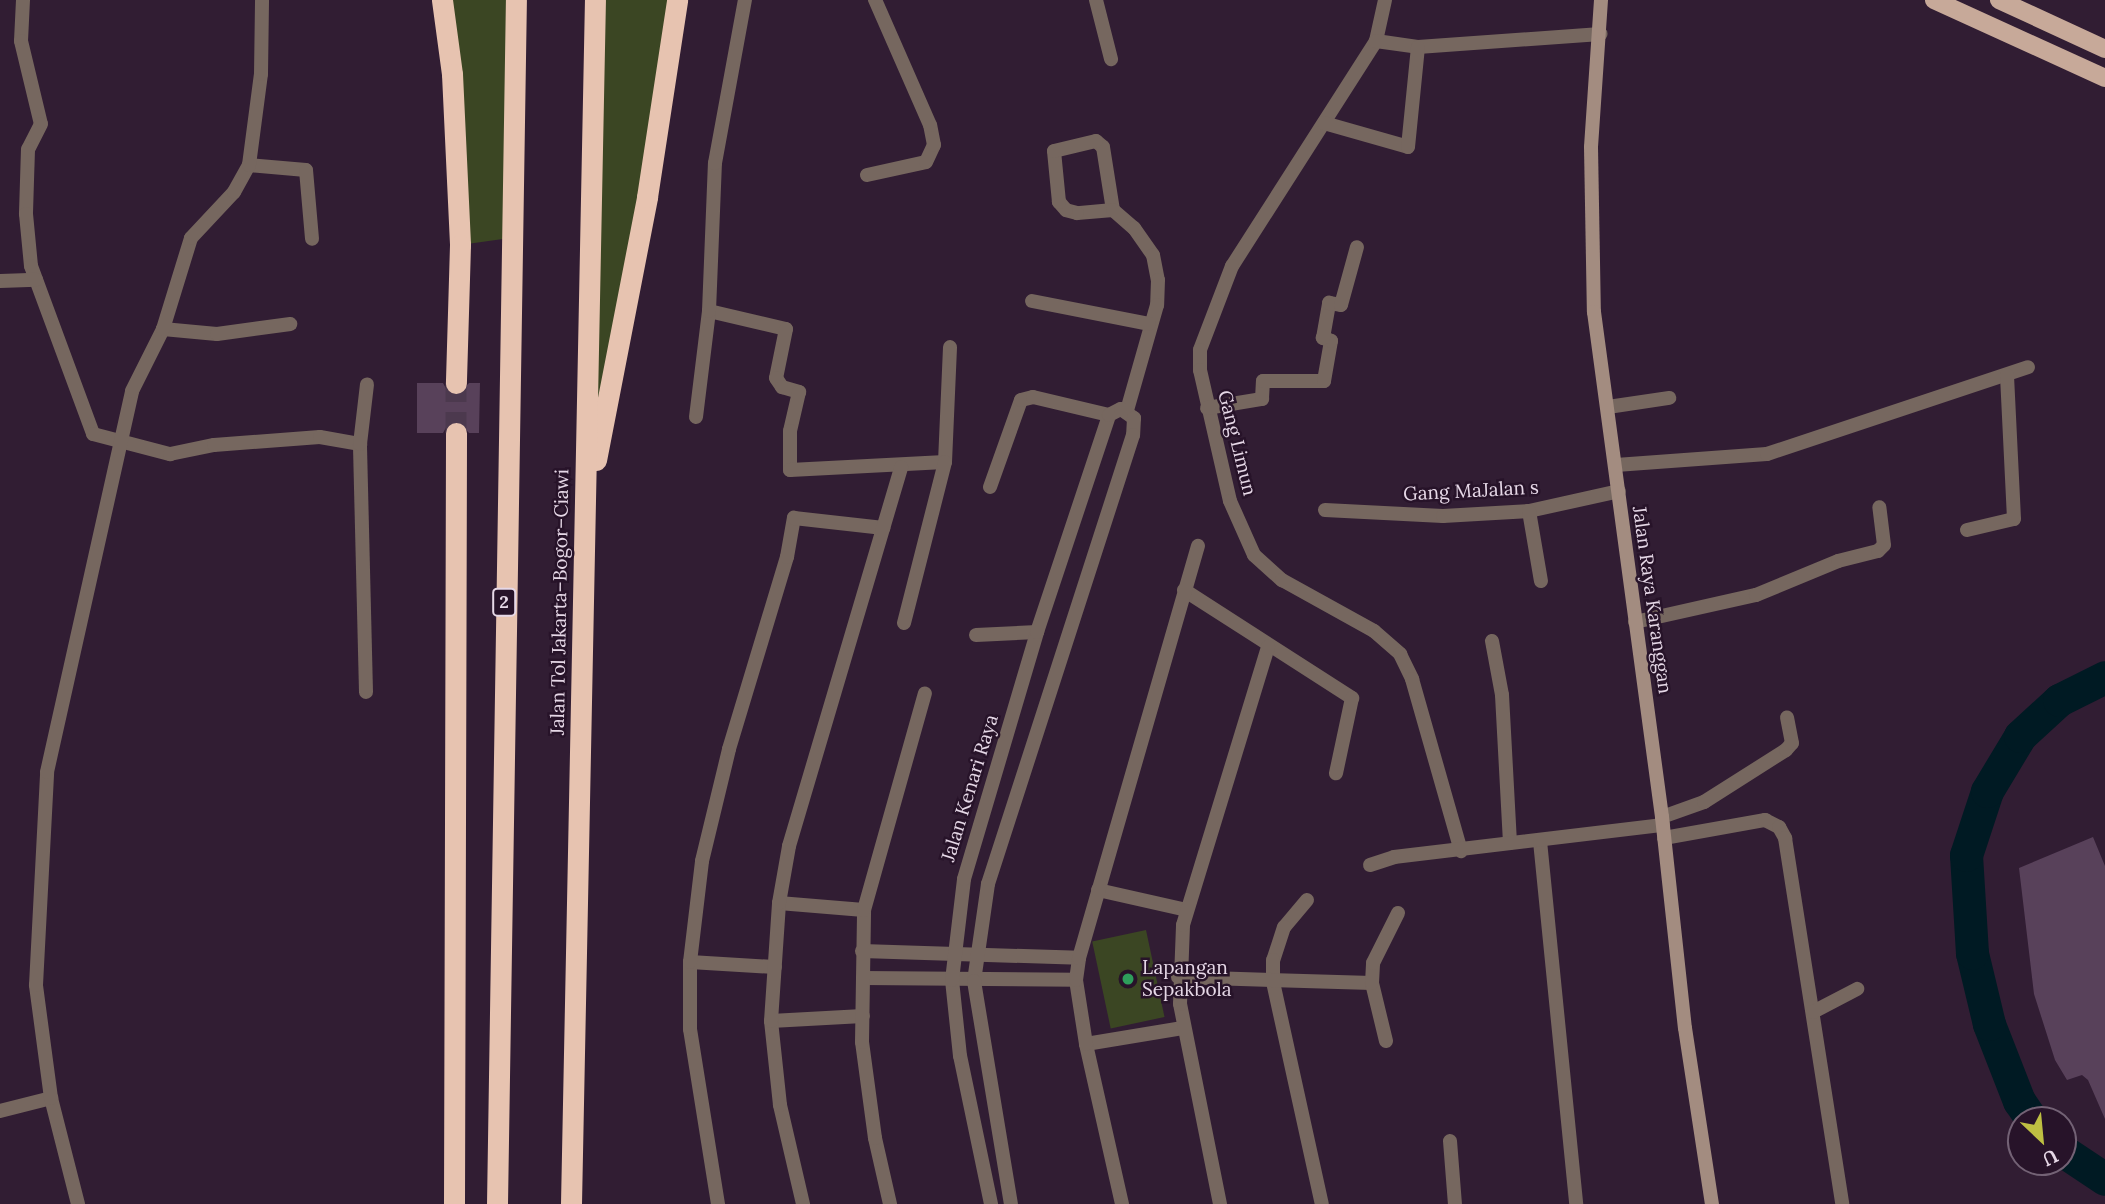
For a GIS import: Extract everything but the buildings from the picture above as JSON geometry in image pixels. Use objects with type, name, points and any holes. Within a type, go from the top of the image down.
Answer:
[{"type":"highway","points":[[442,0],[452,74],[460,245],[456,383]]},
{"type":"highway","name":"2","points":[[497,1204],[516,0]]},
{"type":"highway","name":"Jalan Tol Jakarta–Bogor–Ciawi","points":[[571,1204],[595,0]]},
{"type":"highway","points":[[585,517],[647,197],[677,0]]},
{"type":"highway","points":[[454,1204],[456,433]]},
{"type":"main road","points":[[1934,0],[2105,78]]},
{"type":"main road","points":[[1999,0],[2105,49]]},
{"type":"street","points":[[23,0],[22,41],[41,124],[28,149],[29,247],[36,279],[88,426],[99,438],[170,454],[214,445],[320,437],[360,444]]},
{"type":"street","points":[[78,1204],[51,1098],[34,953],[44,800],[123,444],[120,432],[132,391],[163,330],[191,238],[234,192],[250,165],[261,74],[262,0]]},
{"type":"street","points":[[696,417],[709,311],[715,163],[745,0]]},
{"type":"street","points":[[867,175],[926,162],[934,145],[930,125],[875,0]]},
{"type":"street","points":[[1097,0],[1111,59]]},
{"type":"street","name":"Gang Limun","points":[[1385,0],[1376,41],[1232,266],[1200,350],[1208,408],[1230,501],[1254,555],[1282,580],[1374,631],[1400,654],[1412,679],[1461,851]]},
{"type":"street","name":"Jalan Raya Karanggan","points":[[1601,0],[1601,34],[1591,147],[1594,312],[1663,827],[1685,1028],[1712,1204]]},
{"type":"street","points":[[1376,41],[1418,47],[1601,34]]},
{"type":"street","points":[[1324,123],[1408,148],[1418,47]]},
{"type":"street","points":[[1114,210],[1077,214],[1062,206],[1053,160],[1056,148],[1101,143],[1114,210],[1134,228],[1153,255],[1158,280],[1157,305],[1149,324],[1127,410]]},
{"type":"street","points":[[250,165],[306,170],[312,239]]},
{"type":"street","points":[[1208,408],[1262,400],[1263,381],[1324,381],[1331,341],[1323,338],[1329,303],[1341,304],[1357,247]]},
{"type":"street","points":[[0,281],[36,279]]},
{"type":"street","points":[[1032,301],[1149,324]]},
{"type":"street","points":[[709,311],[786,329],[776,378],[782,387],[799,393],[789,431],[790,470],[945,462]]},
{"type":"street","points":[[163,330],[217,334],[290,324]]},
{"type":"street","points":[[904,623],[945,462],[950,347]]},
{"type":"street","points":[[1616,465],[1767,454],[2028,367]]},
{"type":"street","points":[[1967,530],[2014,519],[2007,374]]},
{"type":"street","points":[[366,692],[360,444],[367,384]]},
{"type":"street","points":[[990,487],[1021,400],[1033,397],[1109,415],[1116,409],[1127,410],[1134,418],[1133,435],[988,884],[974,981],[1011,1204]]},
{"type":"street","points":[[1608,407],[1670,398]]},
{"type":"street","name":"Jalan Kenari Raya","points":[[991,1204],[960,1056],[952,981],[964,879],[1037,632],[1109,415]]},
{"type":"street","points":[[803,1204],[780,1105],[771,1021],[779,903],[789,846],[901,467]]},
{"type":"street","name":"Gang MaJalan s","points":[[1325,510],[1443,516],[1529,511],[1619,491]]},
{"type":"street","points":[[1635,622],[1756,595],[1828,564],[1878,551],[1884,545],[1879,507]]},
{"type":"street","points":[[1529,511],[1541,581]]},
{"type":"street","points":[[718,1204],[690,1028],[690,962],[702,861],[794,519],[883,528]]},
{"type":"street","points":[[1122,1204],[1086,1044],[1076,981],[1079,958],[1098,890],[1198,547]]},
{"type":"street","points":[[1184,590],[1268,647],[1352,698],[1336,773]]},
{"type":"street","points":[[975,635],[1037,632]]},
{"type":"street","points":[[1492,641],[1502,695],[1510,843]]},
{"type":"street","points":[[1220,1204],[1183,1028],[1178,977],[1187,910],[1268,647]]},
{"type":"street","points":[[890,1204],[875,1138],[863,1016],[864,910],[925,693]]},
{"type":"street","points":[[1663,827],[1786,750],[1792,743],[1787,717]]},
{"type":"street","points":[[1370,865],[1394,857],[1663,827],[1765,820],[1779,827],[1785,838],[1842,1204]]},
{"type":"street","points":[[1540,841],[1576,1204]]},
{"type":"street","points":[[1098,890],[1187,910]]},
{"type":"street","points":[[1307,900],[1284,927],[1273,960],[1273,982],[1322,1204]]},
{"type":"street","points":[[779,903],[864,910]]},
{"type":"street","points":[[1386,1041],[1372,983],[1377,949],[1398,913]]},
{"type":"street","points":[[862,951],[977,958],[1079,958]]},
{"type":"street","points":[[690,962],[775,967]]},
{"type":"street","points":[[1178,977],[1372,983]]},
{"type":"street","points":[[863,978],[1076,981]]},
{"type":"street","points":[[1814,1012],[1857,989]]},
{"type":"street","points":[[771,1021],[863,1016]]},
{"type":"street","points":[[1086,1044],[1183,1028]]},
{"type":"street","points":[[0,1111],[51,1098]]},
{"type":"street","points":[[1450,1142],[1455,1204]]},
{"type":"green space","points":[[442,0],[516,0],[510,238],[460,245]]},
{"type":"green space","points":[[595,0],[677,0],[585,517]]},
{"type":"green space","name":"Lapangan Sepakbola","points":[[1146,930],[1165,1017],[1111,1028],[1092,941]]},
{"type":"waterway","points":[[2022,1106],[1989,1024],[1972,953],[1966,855],[1987,791],[2020,736],[2059,700],[2105,677]]},
{"type":"waterway","points":[[2077,1160],[2105,1179]]},
{"type":"tunnel","points":[[456,383],[456,433]]},
{"type":"place","name":"Lapangan Sepakbola","points":[[1128,979]]}]
